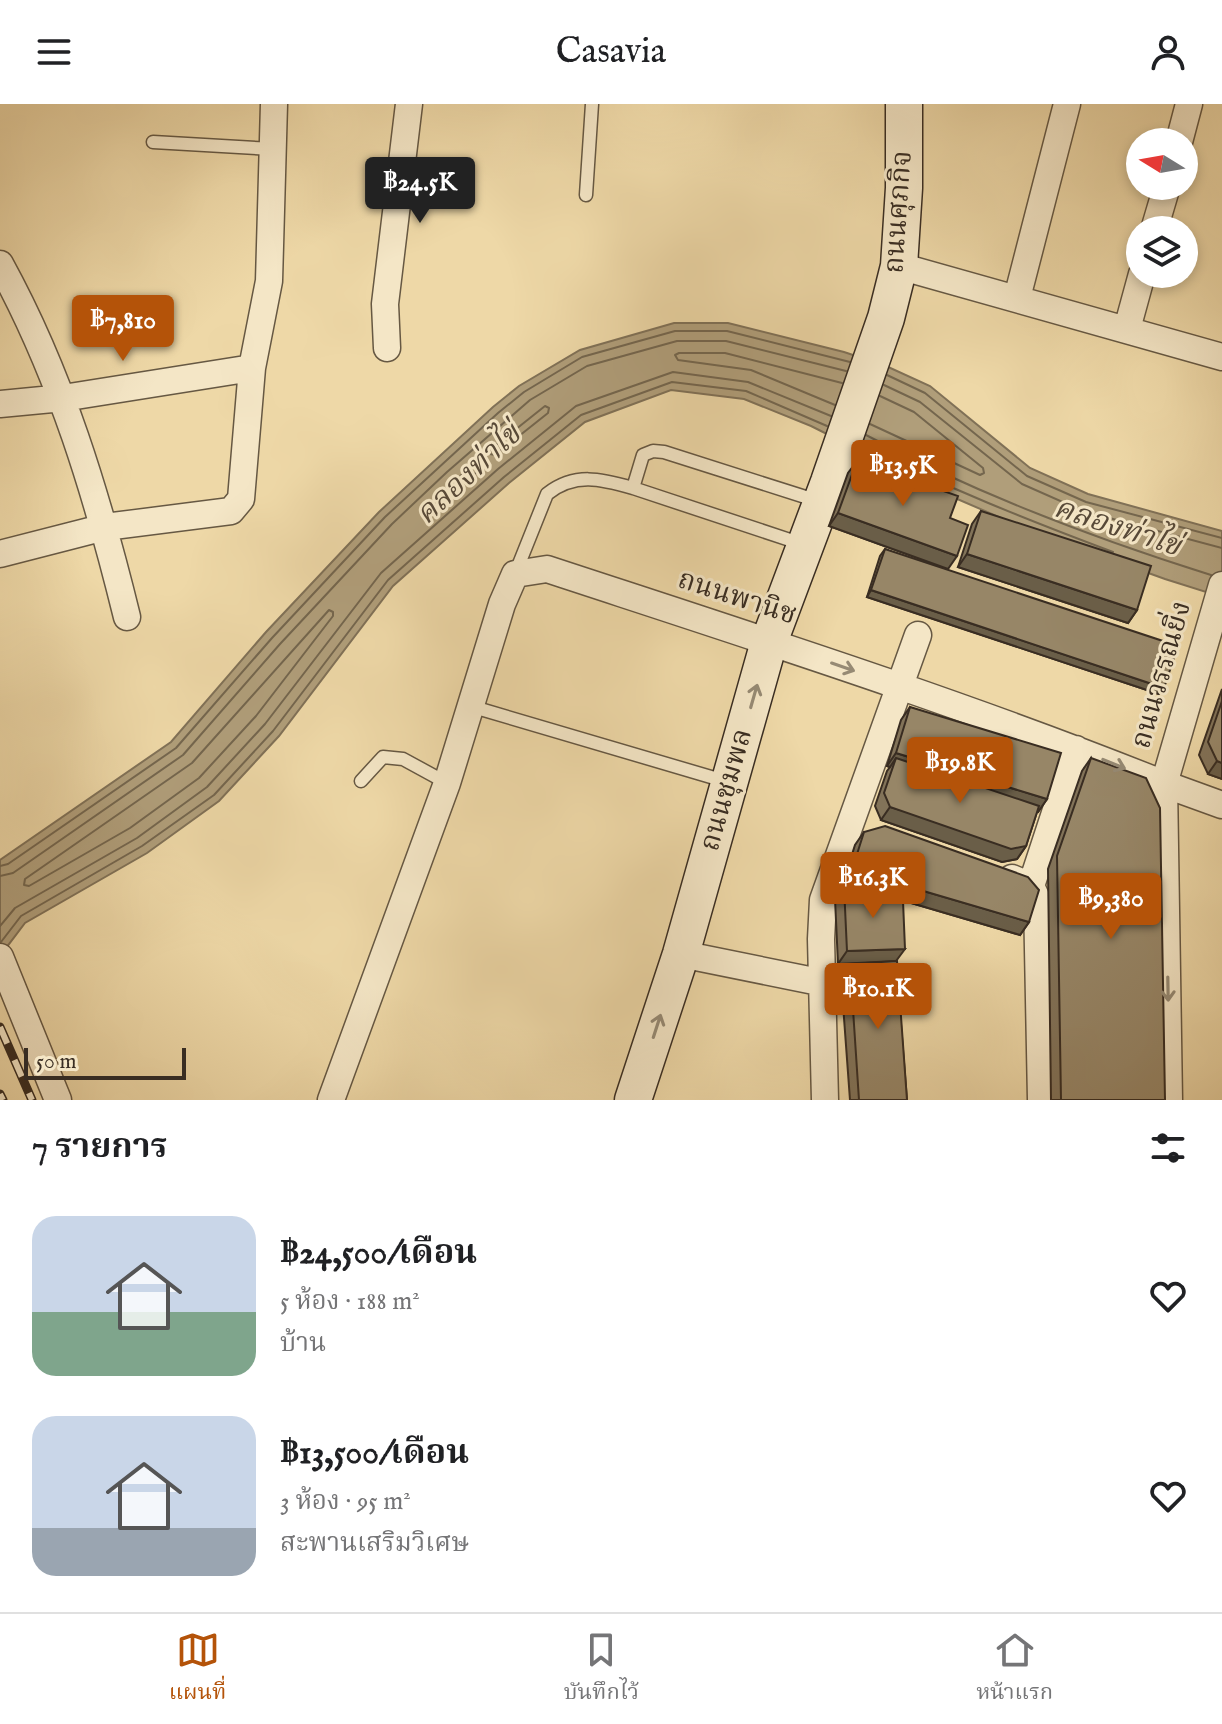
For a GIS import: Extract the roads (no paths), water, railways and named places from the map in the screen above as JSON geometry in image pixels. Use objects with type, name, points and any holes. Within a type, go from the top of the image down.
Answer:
[{"type":"main road","name":"ถนนศุภกิจ","points":[[825,492],[886,318],[899,266],[904,188],[904,104]]},
{"type":"main road","name":"ถนนชุมพล","points":[[633,1100],[681,954],[769,642],[825,492]]},
{"type":"street","points":[[0,554],[105,527],[231,511],[241,499],[252,368],[269,281],[274,104]]},
{"type":"street","points":[[387,348],[385,304],[409,104]]},
{"type":"street","points":[[1017,298],[1067,104]]},
{"type":"street","points":[[1183,128],[1189,104]]},
{"type":"street","points":[[0,264],[23,305],[63,398],[105,527],[127,617]]},
{"type":"street","points":[[899,266],[1222,357]]},
{"type":"street","points":[[1127,329],[1138,288]]},
{"type":"street","points":[[0,404],[63,398],[252,368]]},
{"type":"street","name":"ถนนพานิช","points":[[515,574],[547,569],[899,686],[1222,805]]},
{"type":"street","points":[[331,1100],[447,783],[502,604],[515,574]]},
{"type":"street","name":"ถนนวรรณยิ่ง","points":[[1164,784],[1222,585]]},
{"type":"street","points":[[825,1100],[823,900],[862,820],[899,686],[918,635]]},
{"type":"street","points":[[1041,1100],[1037,899],[1031,886],[1076,749]]},
{"type":"street","points":[[1164,784],[1169,1100]]},
{"type":"street","points":[[987,868],[1031,886]]},
{"type":"street","points":[[681,954],[824,983]]},
{"type":"street","points":[[0,957],[58,1100]]},
{"type":"lane","points":[[586,195],[592,104]]},
{"type":"lane","points":[[153,142],[273,149]]},
{"type":"lane","points":[[633,488],[643,455],[653,451],[825,492]]},
{"type":"lane","points":[[515,574],[547,494],[572,479],[585,477],[633,488],[804,545]]},
{"type":"lane","points":[[470,706],[729,782]]},
{"type":"lane","points":[[361,781],[383,757],[403,759],[447,783]]},
{"type":"water","name":"คลองท่าไข่","points":[[674,323],[728,323],[844,352],[886,366],[930,386],[1030,468],[1088,494],[1222,531],[1222,597],[1029,530],[948,495],[811,426],[744,399],[671,390],[585,422],[509,483],[393,586],[279,736],[219,801],[147,853],[25,923],[0,956],[0,860],[171,742],[266,632],[379,512],[519,386],[580,350]]},
{"type":"railway","points":[[0,1027],[32,1100]]},
{"type":"railway","points":[[0,1094],[3,1100]]}]
